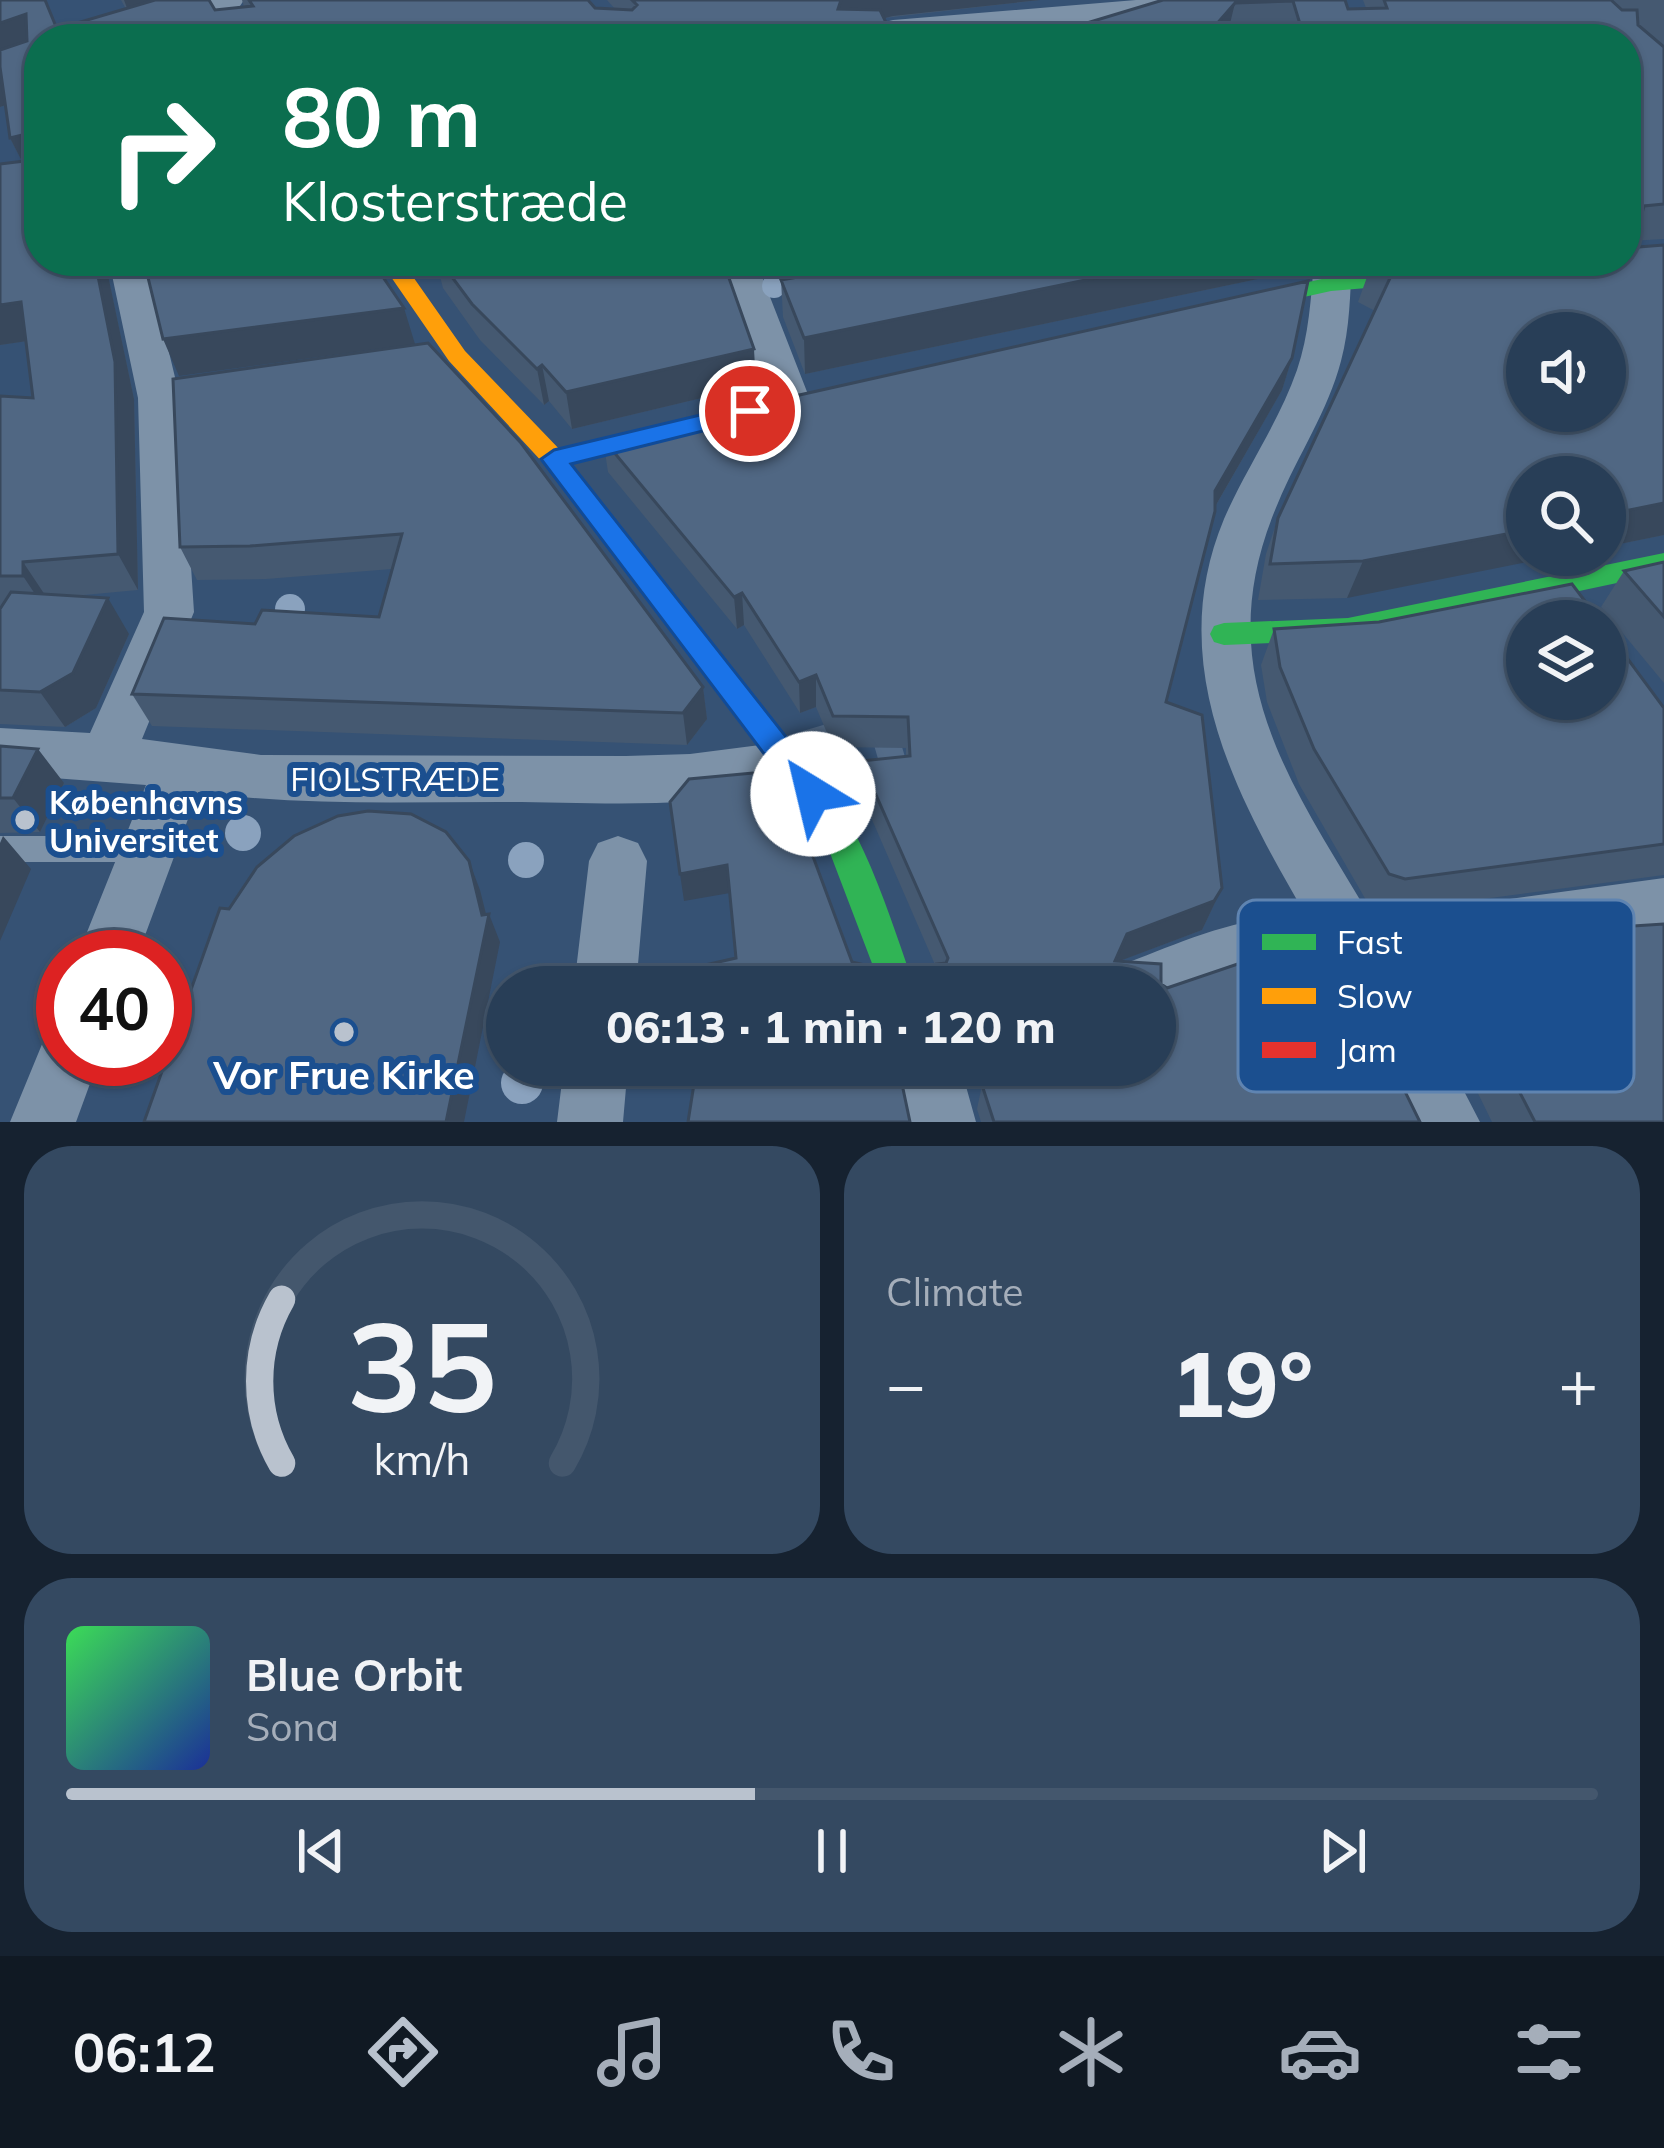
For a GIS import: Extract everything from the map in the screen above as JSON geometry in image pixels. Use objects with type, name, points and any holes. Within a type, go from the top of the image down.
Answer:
[{"type":"street","points":[[858,0],[885,24]]},
{"type":"street","points":[[991,24],[1250,0]]},
{"type":"street","points":[[167,24],[228,9]]},
{"type":"street","points":[[107,758],[169,612],[182,395],[134,276]]},
{"type":"street","points":[[401,276],[457,356],[554,459],[835,825],[890,966]]},
{"type":"street","points":[[743,276],[790,402]]},
{"type":"street","points":[[1179,317],[1322,276]]},
{"type":"street","points":[[1326,900],[1213,721],[1232,570],[1245,524],[1315,380],[1326,343],[1332,276]]},
{"type":"street","points":[[411,363],[457,356]]},
{"type":"street","points":[[554,459],[725,417]]},
{"type":"street","points":[[1224,634],[1348,629],[1664,563]]},
{"type":"street","name":"FIOLSTRÆDE","points":[[0,751],[107,758],[261,778],[626,779],[690,777],[791,764]]},
{"type":"street","points":[[118,930],[181,770]]},
{"type":"street","points":[[607,966],[618,861]]},
{"type":"street","points":[[1634,909],[1664,905]]},
{"type":"street","points":[[1176,975],[1238,954]]},
{"type":"street","points":[[43,1122],[57,1086]]},
{"type":"street","points":[[590,1122],[594,1086]]},
{"type":"street","points":[[935,1086],[943,1122]]},
{"type":"street","points":[[1431,1092],[1447,1122]]},
{"type":"lane","points":[[0,849],[149,849]]},
{"type":"building","points":[[0,0],[45,0],[55,24],[26,24],[26,14],[0,23]]},
{"type":"building","points":[[155,0],[209,0],[215,10],[253,6],[249,0],[588,0],[595,8],[632,10],[637,5],[632,0],[841,0],[838,9],[880,10],[887,24],[74,24]]},
{"type":"building","points":[[1163,0],[1345,0],[1348,9],[1387,8],[1384,0],[1611,0],[1622,10],[1637,10],[1638,24],[1300,24],[1293,1],[1235,3],[1217,24],[1084,24]]},
{"type":"building","points":[[1641,28],[1664,47],[1664,204],[1644,206],[1641,216]]},
{"type":"building","points":[[24,42],[24,135],[10,138],[0,67],[0,50]]},
{"type":"building","points":[[24,161],[24,276],[98,276],[115,362],[118,554],[23,562],[23,576],[0,576],[0,396],[33,398],[21,302],[0,305],[0,164]]},
{"type":"building","points":[[1664,245],[1664,503],[1626,511],[1626,456],[1506,456],[1506,534],[1363,561],[1270,564],[1278,518],[1391,276],[1641,276],[1641,247]]},
{"type":"building","points":[[148,276],[382,276],[404,308],[163,339]]},
{"type":"building","points":[[451,276],[728,276],[754,349],[566,392],[472,304]]},
{"type":"building","points":[[804,276],[1105,276],[804,338],[781,280]]},
{"type":"building","points":[[1308,281],[1292,358],[1215,491],[1215,511],[1166,702],[1202,715],[1222,888],[1214,901],[1127,934],[1115,961],[1161,966],[938,966],[948,958],[861,761],[910,756],[908,717],[833,716],[816,675],[799,682],[742,593],[734,597],[603,439]]},
{"type":"building","points":[[428,343],[521,443],[703,687],[683,713],[132,694],[164,618],[255,624],[262,610],[379,617],[402,534],[180,547],[173,379]]},
{"type":"building","points":[[1664,562],[1664,617],[1626,573]]},
{"type":"building","points":[[1572,584],[1584,600],[1506,600],[1506,720],[1626,720],[1626,656],[1664,708],[1664,844],[1405,879],[1389,874],[1314,749],[1280,667],[1274,629],[1379,622]]},
{"type":"building","points":[[11,592],[108,598],[73,673],[40,692],[0,690],[0,609]]},
{"type":"building","points":[[0,746],[38,749],[13,798],[0,798]]},
{"type":"building","points":[[765,772],[798,816],[852,962],[865,966],[701,966],[736,958],[727,865],[680,874],[670,802],[689,779]]},
{"type":"building","name":"Vor Frue Kirke","points":[[368,811],[411,814],[446,832],[469,861],[482,915],[489,914],[446,1122],[144,1122],[157,1086],[192,1086],[192,987],[220,908],[229,909],[257,867],[294,836],[338,816]]},
{"type":"building","points":[[1664,924],[1664,1122],[1535,1122],[1520,1092],[1634,1092],[1634,926]]},
{"type":"building","points":[[1238,964],[1238,1092],[1405,1092],[1420,1122],[994,1122],[982,1086],[1176,1086],[1176,985]]},
{"type":"building","points":[[694,1086],[902,1086],[910,1122],[688,1122]]},
{"type":"tunnel","points":[[791,764],[898,733]]},
{"type":"traffic: fast","points":[[1218,309],[1331,284],[1440,276]]},
{"type":"traffic: fast","points":[[1224,634],[1348,629],[1664,563]]},
{"type":"traffic: fast","points":[[814,798],[835,825],[890,966]]},
{"type":"traffic: slow","points":[[401,276],[457,356],[554,459],[814,798]]},
{"type":"traffic: jam","points":[[554,459],[690,426]]},
{"type":"place","name":"Københavns Universitet","points":[[25,820]]},
{"type":"place","name":"Vor Frue Kirke","points":[[344,1032]]},
{"type":"route","points":[[750,411],[554,459],[813,794]]}]
